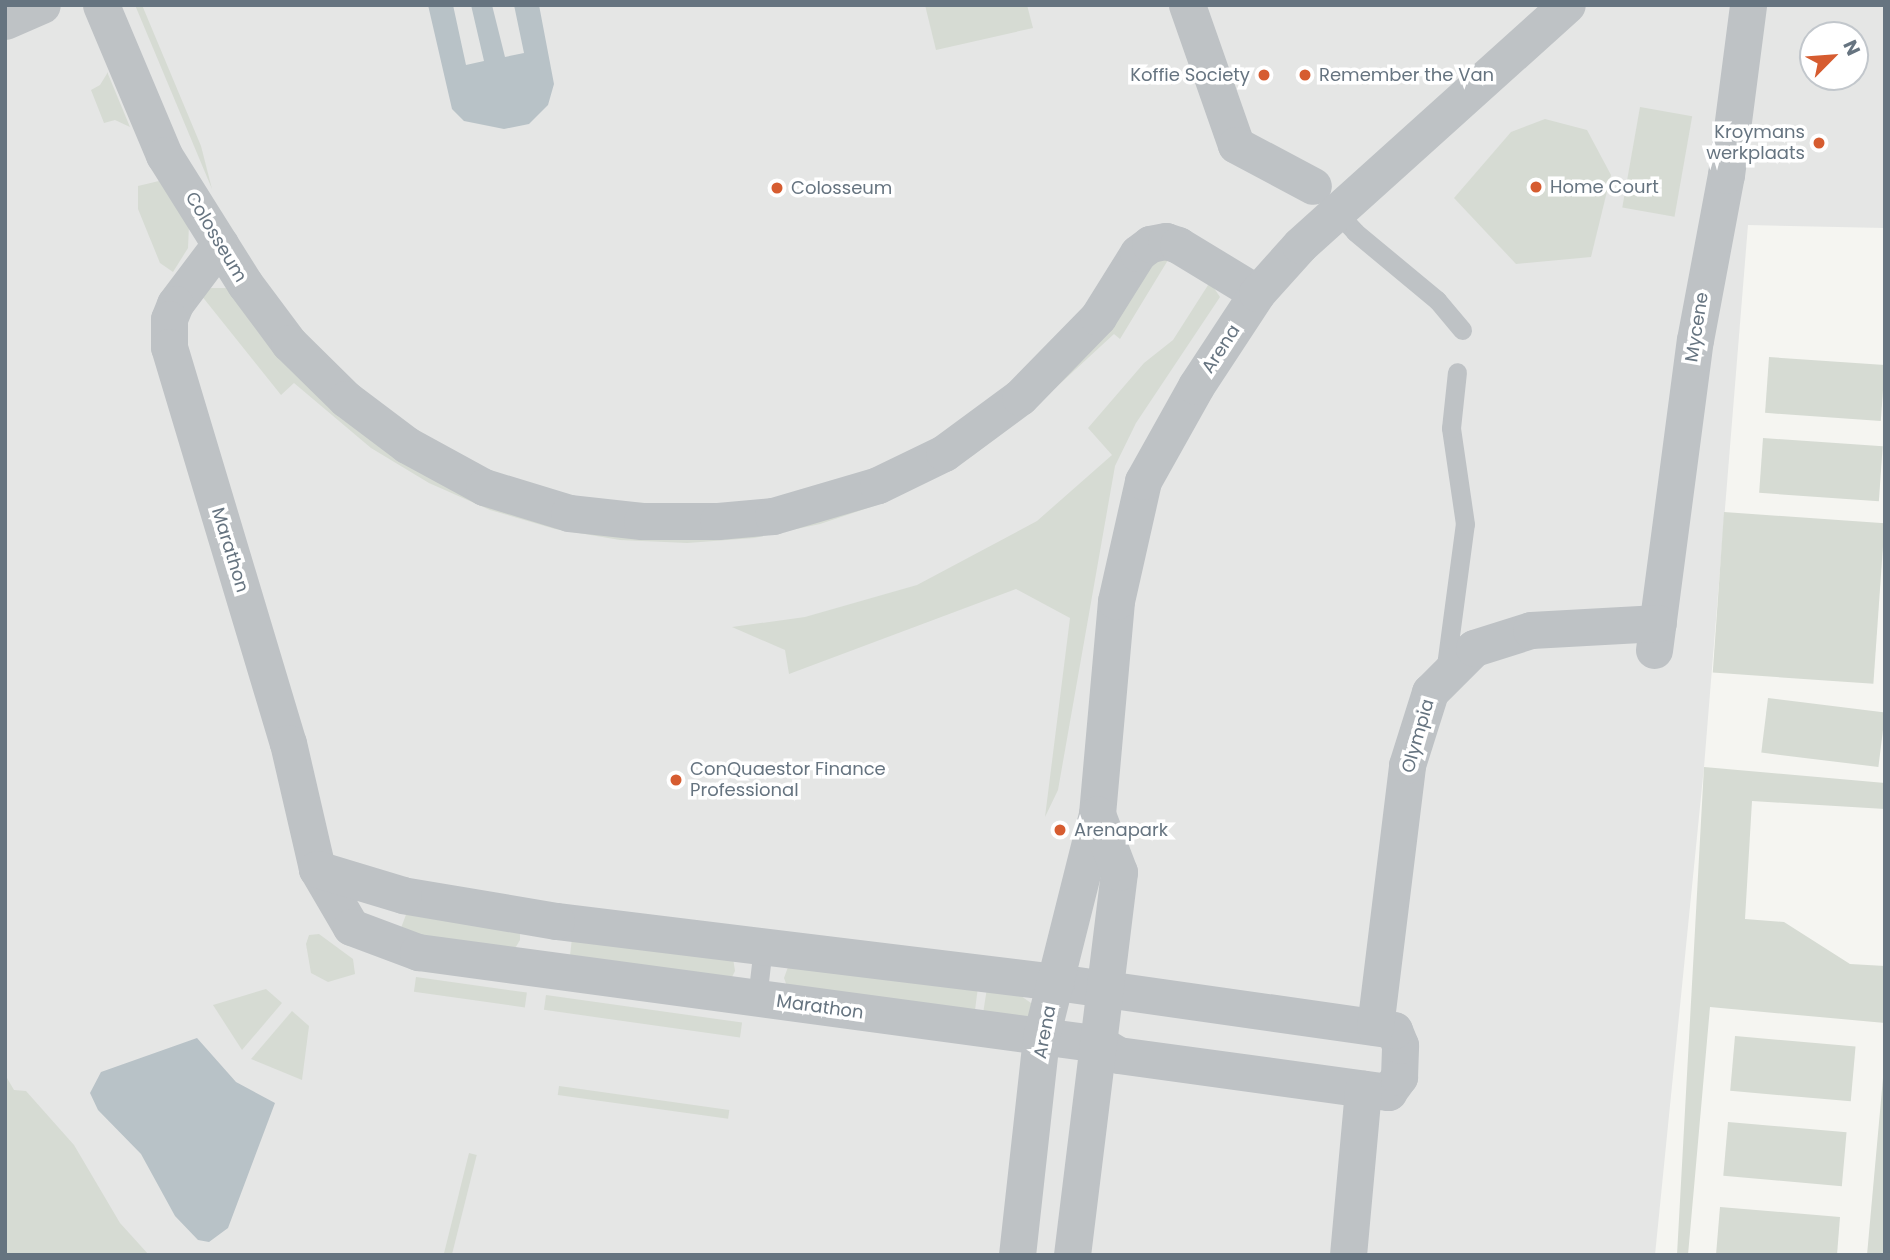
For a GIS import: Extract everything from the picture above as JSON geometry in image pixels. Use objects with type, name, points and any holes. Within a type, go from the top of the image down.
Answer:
[{"type":"street","points":[[5,21],[42,5]]},
{"type":"street","name":"Colosseum","points":[[101,5],[164,155],[220,244],[289,343],[346,400],[407,445],[484,487],[569,513],[642,522],[773,516],[878,485],[944,453],[1020,397],[1098,317],[1138,253],[1150,244],[1166,241],[1208,261],[1257,293]]},
{"type":"street","points":[[1187,5],[1236,145],[1325,199]]},
{"type":"street","name":"Arena","points":[[1017,1255],[1041,1037],[1056,982],[1080,869],[1097,814],[1116,601],[1143,481],[1196,386],[1257,293],[1325,199],[1567,5]]},
{"type":"street","name":"Mycene","points":[[1656,637],[1695,340],[1752,20]]},
{"type":"street","name":"Marathon","points":[[220,244],[175,304],[169,319],[169,347],[288,743],[317,869],[351,928],[418,952],[1100,1044]]},
{"type":"street","name":"Olympia","points":[[1375,1027],[1408,765],[1430,692],[1474,648],[1531,630],[1656,637]]},
{"type":"street","name":"Arena","points":[[1072,1255],[1107,989],[1119,872],[1097,814]]},
{"type":"street","points":[[317,869],[403,895],[556,921],[1056,982],[1394,1030],[1400,1045],[1399,1077],[1388,1092],[1118,1055],[1100,1044]]},
{"type":"street","points":[[540,969],[556,921]]},
{"type":"street","points":[[1348,1255],[1363,1089]]},
{"type":"lane","points":[[1325,199],[1437,300],[1462,330]]},
{"type":"lane","points":[[1444,678],[1465,524],[1451,428],[1457,372]]},
{"type":"lane","points":[[757,999],[763,946]]},
{"type":"shaded area","name":"Arenapark","points":[[5,5],[1885,5],[1885,228],[1748,225],[1704,767],[1655,1255],[5,1255]]},
{"type":"shaded area","points":[[135,5],[142,5],[201,146],[212,189]]},
{"type":"shaded area","points":[[428,5],[453,5],[466,65],[484,61],[471,5],[492,5],[505,57],[524,53],[514,5],[539,5],[554,84],[548,105],[529,124],[504,129],[464,121],[452,109]]},
{"type":"shaded area","points":[[925,5],[1027,5],[1033,28],[936,50]]},
{"type":"shaded area","points":[[108,72],[130,127],[115,120],[104,123],[91,90],[100,85]]},
{"type":"shaded area","points":[[1640,107],[1692,116],[1674,217],[1622,207]]},
{"type":"shaded area","name":"Home Court","points":[[1545,119],[1587,130],[1611,175],[1591,257],[1516,264],[1454,198],[1511,132]]},
{"type":"shaded area","points":[[159,181],[189,225],[188,248],[173,272],[160,263],[138,209],[138,186]]},
{"type":"shaded area","points":[[1156,260],[1168,260],[1120,339],[1114,334],[1025,416],[972,456],[883,503],[820,524],[754,538],[687,543],[620,540],[555,529],[490,510],[429,483],[371,448],[294,383],[281,395],[201,295],[211,288],[229,288],[490,500],[848,507],[1122,298]]},
{"type":"shaded area","points":[[1210,282],[1220,297],[1136,423],[1115,466],[1058,790],[1045,817],[1070,618],[1016,589],[789,674],[785,650],[732,627],[805,617],[917,585],[1037,521],[1112,455],[1088,428],[1144,363],[1173,340]]},
{"type":"shaded area","points":[[1769,357],[1885,365],[1881,421],[1765,413]]},
{"type":"shaded area","points":[[1763,438],[1883,446],[1879,501],[1759,493]]},
{"type":"shaded area","points":[[1724,512],[1885,523],[1873,684],[1713,673]]},
{"type":"shaded area","points":[[1768,698],[1885,712],[1878,767],[1761,753]]},
{"type":"shaded area","points":[[1704,767],[1885,783],[1885,809],[1752,801],[1745,919],[1784,922],[1850,964],[1885,966],[1885,1023],[1710,1007],[1688,1255],[1677,1255]]},
{"type":"shaded area","points":[[407,912],[520,932],[520,940],[514,950],[413,941],[401,928]]},
{"type":"shaded area","points":[[319,934],[353,959],[355,974],[328,982],[311,973],[306,944],[309,935]]},
{"type":"shaded area","points":[[572,938],[733,958],[735,971],[732,977],[570,956]]},
{"type":"shaded area","points":[[788,967],[978,987],[974,1018],[788,989],[784,978]]},
{"type":"shaded area","points":[[416,977],[527,993],[525,1007],[414,992]]},
{"type":"shaded area","points":[[987,988],[1021,996],[1031,1003],[1031,1014],[1023,1020],[982,1020]]},
{"type":"shaded area","points":[[266,989],[282,1003],[242,1050],[213,1005]]},
{"type":"shaded area","points":[[546,995],[742,1023],[740,1037],[544,1010]]},
{"type":"shaded area","points":[[292,1011],[309,1026],[302,1080],[251,1059]]},
{"type":"shaded area","points":[[1735,1036],[1856,1047],[1851,1101],[1730,1091]]},
{"type":"shaded area","points":[[197,1038],[236,1082],[275,1103],[228,1228],[209,1242],[198,1240],[175,1216],[141,1154],[98,1110],[90,1093],[101,1072]]},
{"type":"shaded area","points":[[1885,1056],[1885,1255],[1867,1255]]},
{"type":"shaded area","points":[[7,1078],[14,1090],[26,1091],[74,1145],[120,1223],[149,1255],[5,1255]]},
{"type":"shaded area","points":[[559,1086],[729,1110],[728,1119],[558,1095]]},
{"type":"shaded area","points":[[1728,1122],[1847,1132],[1842,1186],[1723,1176]]},
{"type":"shaded area","points":[[469,1153],[477,1155],[452,1255],[444,1253]]},
{"type":"shaded area","points":[[1720,1207],[1840,1217],[1837,1255],[1716,1255]]},
{"type":"place","name":"Koffie Society","points":[[1264,75]]},
{"type":"place","name":"Remember the Van","points":[[1305,75]]},
{"type":"place","name":"Kroymans werkplaats","points":[[1819,143]]},
{"type":"place","name":"Home Court","points":[[1536,187]]},
{"type":"place","name":"Colosseum","points":[[777,188]]},
{"type":"place","name":"ConQuaestor Finance Professional","points":[[676,780]]},
{"type":"place","name":"Arenapark","points":[[1060,830]]}]
